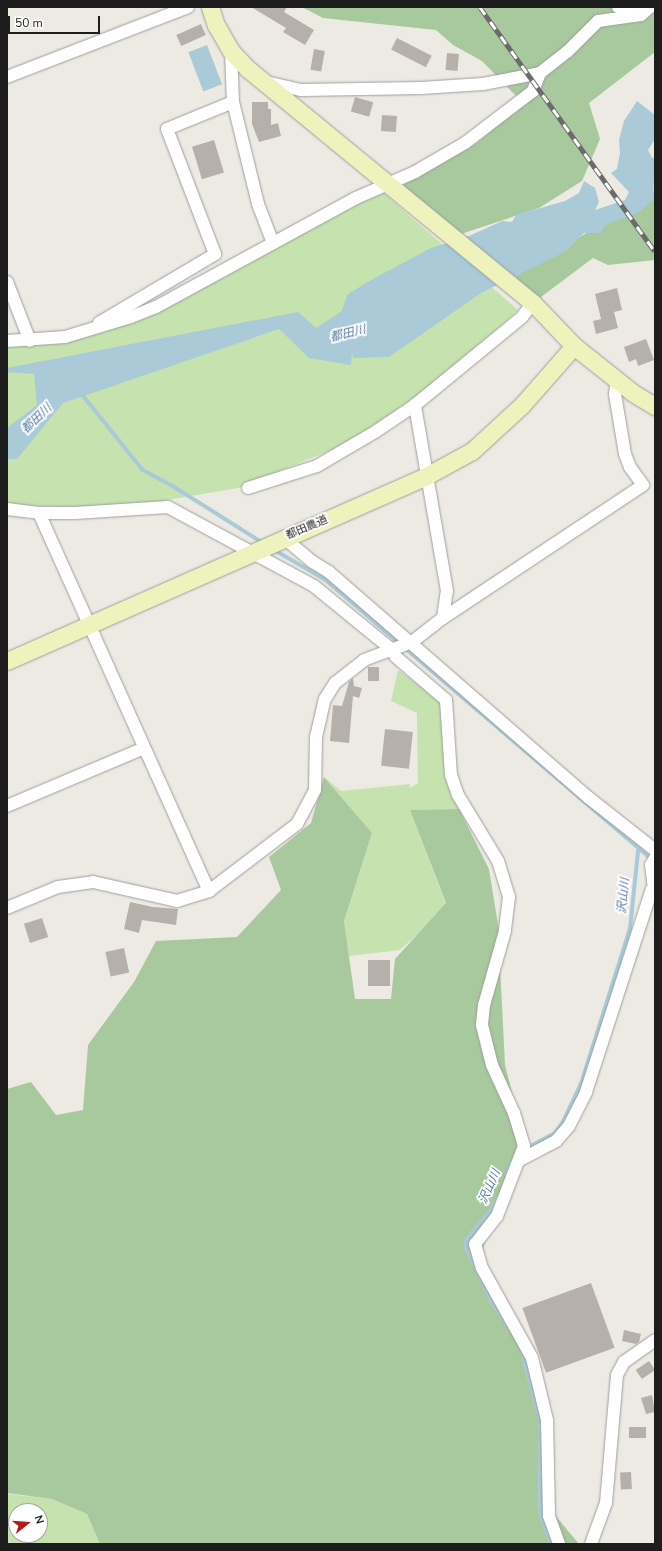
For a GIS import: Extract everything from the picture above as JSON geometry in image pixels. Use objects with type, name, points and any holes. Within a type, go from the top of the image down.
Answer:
[{"type":"street","points":[[7,77],[188,7]]},
{"type":"street","points":[[210,7],[216,25],[231,50],[248,69],[266,82],[300,114],[533,303],[574,346],[617,380],[655,406]]},
{"type":"street","points":[[618,7],[645,11]]},
{"type":"street","points":[[266,82],[301,90],[421,88],[483,84],[540,73],[567,52],[598,21],[645,11]]},
{"type":"street","points":[[231,50],[233,102],[258,204],[273,243]]},
{"type":"street","points":[[7,341],[30,341],[80,334],[156,307],[273,243],[391,187],[465,143],[533,91],[540,73]]},
{"type":"street","points":[[80,334],[215,254],[167,129],[233,102]]},
{"type":"street","points":[[7,282],[30,341]]},
{"type":"street","points":[[248,488],[317,466],[358,443],[415,406],[522,317],[533,303]]},
{"type":"street","name":"都田農道","points":[[7,661],[428,476],[472,451],[522,405],[574,346]]},
{"type":"street","points":[[7,908],[58,887],[93,882],[177,901],[209,891],[297,824],[314,790],[316,737],[325,699],[335,683],[348,671],[364,660],[402,645],[643,485],[630,467],[625,454],[615,394],[617,380]]},
{"type":"street","points":[[415,406],[447,591],[443,618]]},
{"type":"street","points":[[7,509],[39,513],[168,507],[255,551],[314,586],[402,645],[655,850]]},
{"type":"street","points":[[39,513],[209,891]]},
{"type":"street","points":[[280,540],[329,572],[402,645]]},
{"type":"street","points":[[402,645],[396,657],[446,700],[451,775],[458,796],[498,861],[505,878],[509,913],[484,1005],[482,1025],[492,1066],[514,1113],[522,1154],[497,1216],[474,1244],[482,1268],[532,1358],[547,1420],[549,1516],[559,1544]]},
{"type":"street","points":[[7,806],[144,748]]},
{"type":"street","points":[[522,1154],[556,1141],[569,1126],[586,1092],[654,894],[653,861]]},
{"type":"street","points":[[591,1544],[606,1503],[617,1376],[624,1362],[655,1340]]},
{"type":"green space","points":[[302,7],[655,7],[655,52],[589,103],[600,139],[582,181],[539,208],[461,234],[402,186],[477,143],[523,103],[482,61],[453,45],[436,30],[323,18]]},
{"type":"green space","points":[[655,191],[655,260],[608,265],[593,258],[537,300],[513,278]]},
{"type":"green space","points":[[382,192],[518,310],[443,378],[348,443],[238,488],[121,508],[7,505],[7,337],[101,332]]},
{"type":"green space","points":[[398,670],[443,703],[450,785],[459,809],[410,810],[447,907],[400,950],[349,956],[344,921],[372,833],[324,777],[341,791],[410,784],[410,788],[418,783],[417,713],[391,701]]},
{"type":"green space","points":[[324,777],[372,833],[344,921],[355,999],[391,999],[395,959],[446,903],[410,810],[459,809],[489,869],[498,925],[505,1065],[524,1140],[480,1256],[525,1347],[547,1435],[545,1503],[579,1544],[100,1544],[87,1514],[52,1499],[7,1493],[7,1089],[31,1082],[56,1115],[83,1110],[88,1045],[134,982],[156,941],[237,937],[281,890],[269,857],[311,823]]},
{"type":"green space","points":[[7,1494],[52,1499],[87,1514],[100,1544],[7,1544]]},
{"type":"water","points":[[207,45],[222,84],[203,91],[188,52]]},
{"type":"water","name":"都田川","points":[[637,101],[655,115],[655,139],[648,150],[652,158],[655,157],[653,200],[638,213],[612,222],[604,227],[601,233],[584,233],[565,252],[481,293],[389,357],[353,358],[352,350],[351,365],[309,358],[279,329],[63,403],[17,459],[7,459],[7,428],[37,405],[34,374],[7,372],[7,368],[298,312],[316,328],[341,312],[348,294],[373,279],[431,248],[469,236],[502,221],[512,222],[516,215],[565,201],[579,193],[584,181],[595,188],[599,202],[595,210],[625,200],[629,192],[611,173],[617,169],[620,153],[619,140],[624,121]]},
{"type":"building","points":[[251,7],[287,7],[284,12],[314,30],[305,45],[283,32],[286,28]]},
{"type":"building","points":[[201,24],[206,35],[181,46],[176,35]]},
{"type":"building","points":[[397,38],[432,56],[426,67],[391,50]]},
{"type":"building","points":[[314,49],[325,51],[321,72],[310,70]]},
{"type":"building","points":[[447,53],[459,54],[457,71],[446,70]]},
{"type":"building","points":[[355,97],[373,102],[369,117],[351,111]]},
{"type":"building","points":[[252,102],[268,102],[268,109],[271,109],[271,125],[278,123],[281,136],[259,142],[252,124]]},
{"type":"building","points":[[382,115],[397,116],[396,132],[381,131]]},
{"type":"building","points":[[214,140],[224,173],[202,179],[192,147]]},
{"type":"building","points":[[617,288],[622,310],[614,312],[618,328],[596,334],[593,321],[601,319],[595,294]]},
{"type":"building","points":[[646,339],[654,360],[638,366],[636,359],[629,362],[624,347]]},
{"type":"building","points":[[368,667],[379,667],[379,681],[368,681]]},
{"type":"building","points":[[353,678],[354,686],[362,688],[359,698],[353,696],[349,743],[330,741],[333,705],[342,706],[349,682]]},
{"type":"building","points":[[385,729],[413,732],[409,769],[381,766]]},
{"type":"building","points":[[130,902],[153,907],[178,909],[176,925],[142,920],[139,933],[124,929]]},
{"type":"building","points":[[42,918],[48,937],[30,943],[24,924]]},
{"type":"building","points":[[124,948],[129,972],[111,976],[105,952]]},
{"type":"building","points":[[368,960],[390,960],[390,986],[368,986]]},
{"type":"building","points":[[591,1283],[615,1348],[546,1373],[522,1308]]},
{"type":"building","points":[[624,1330],[641,1334],[639,1342],[636,1344],[622,1341]]},
{"type":"building","points":[[649,1361],[655,1370],[642,1379],[636,1370]]},
{"type":"building","points":[[652,1395],[655,1412],[646,1414],[641,1398]]},
{"type":"building","points":[[629,1427],[646,1427],[646,1438],[629,1438]]},
{"type":"building","points":[[631,1472],[632,1489],[621,1490],[620,1473]]},
{"type":"waterway","points":[[82,394],[143,470],[173,486],[263,543]]},
{"type":"waterway","points":[[273,549],[326,580],[651,859]]},
{"type":"waterway","name":"沢山川","points":[[527,1148],[555,1133],[563,1122],[581,1084],[630,929],[638,851]]},
{"type":"waterway","name":"沢山川","points":[[506,1176],[512,1161]]},
{"type":"waterway","name":"沢山川","points":[[498,1198],[490,1212],[467,1239],[466,1247],[491,1300],[508,1326]]},
{"type":"waterway","name":"沢山川","points":[[522,1351],[541,1422],[540,1506],[542,1518],[552,1544]]},
{"type":"railway","points":[[480,7],[655,251]]}]
